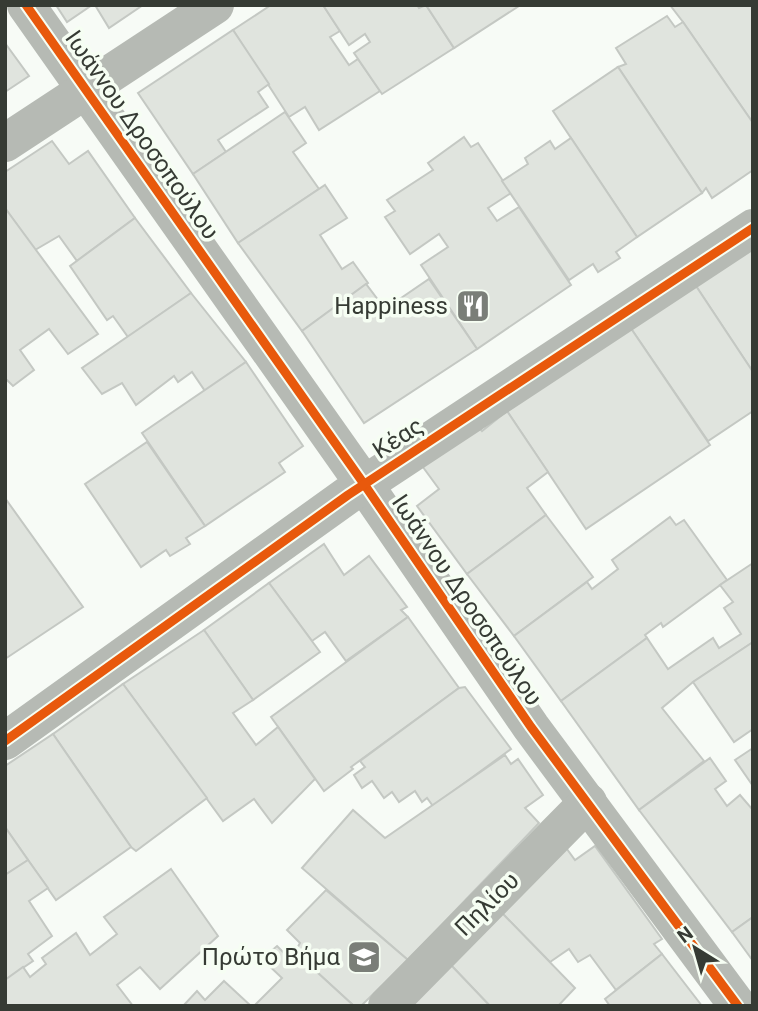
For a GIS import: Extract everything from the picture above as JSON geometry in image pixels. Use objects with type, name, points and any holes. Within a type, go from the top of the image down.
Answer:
[{"type":"street","name":"Ιωάννου Δροσοπούλου","points":[[26,5],[364,484],[531,727],[738,1006]]},
{"type":"street","points":[[5,143],[215,5]]},
{"type":"street","name":"Κέας","points":[[5,741],[364,484],[753,228]]},
{"type":"street","name":"Πηλίου","points":[[387,1006],[588,802]]},
{"type":"building","points":[[56,5],[92,5],[67,22]]},
{"type":"building","points":[[95,5],[143,5],[109,28]]},
{"type":"building","points":[[271,5],[323,5],[340,31],[330,37],[349,65],[358,59],[380,91],[319,130],[305,107],[289,117],[233,30]]},
{"type":"building","points":[[323,5],[417,5],[419,8],[426,5],[454,48],[382,94],[354,53],[370,42],[365,34],[349,45]]},
{"type":"building","points":[[426,5],[519,5],[519,6],[454,48]]},
{"type":"building","points":[[670,5],[753,5],[753,123],[683,22]]},
{"type":"building","points":[[667,16],[675,27],[683,22],[753,123],[753,170],[712,198],[706,188],[702,193],[618,67],[626,64],[616,48]]},
{"type":"building","points":[[233,30],[269,84],[258,92],[268,107],[218,140],[226,152],[193,174],[138,93]]},
{"type":"building","points":[[5,43],[29,76],[5,92]]},
{"type":"building","points":[[618,67],[702,193],[637,237],[553,111]]},
{"type":"building","points":[[285,112],[306,143],[293,152],[319,189],[238,243],[193,174]]},
{"type":"building","points":[[464,137],[471,147],[478,143],[511,193],[488,208],[497,221],[519,207],[571,285],[477,349],[421,265],[448,247],[439,234],[410,254],[385,217],[395,211],[387,200],[433,170],[428,163]]},
{"type":"building","points":[[571,138],[637,237],[616,252],[620,258],[598,272],[593,264],[569,280],[502,181],[528,164],[525,158],[550,141],[555,149]]},
{"type":"building","points":[[52,141],[69,164],[88,151],[135,218],[77,261],[59,236],[35,250],[5,208],[5,172]]},
{"type":"building","points":[[325,185],[347,218],[320,235],[342,269],[353,262],[368,283],[302,331],[238,243]]},
{"type":"building","points":[[5,208],[98,334],[68,354],[49,329],[20,350],[34,370],[13,386],[5,380]]},
{"type":"building","points":[[135,218],[191,293],[128,337],[113,316],[107,320],[70,266]]},
{"type":"building","points":[[753,245],[753,372],[694,283]]},
{"type":"building","points":[[429,279],[477,349],[364,423],[302,331],[366,284],[385,309]]},
{"type":"building","points":[[694,283],[753,372],[753,411],[708,441],[630,327]]},
{"type":"building","points":[[191,293],[246,362],[205,391],[192,372],[178,382],[174,376],[136,405],[122,383],[102,394],[82,368]]},
{"type":"building","points":[[630,327],[710,445],[586,529],[507,411]]},
{"type":"building","points":[[246,362],[303,446],[279,463],[285,472],[205,526],[142,433]]},
{"type":"building","points":[[507,411],[548,472],[527,488],[546,515],[467,574],[417,506],[439,489],[420,463],[477,425],[482,431]]},
{"type":"building","points":[[147,442],[205,526],[186,538],[190,544],[170,556],[166,550],[141,567],[85,484]]},
{"type":"building","points":[[5,498],[83,607],[5,659]]},
{"type":"building","points":[[546,515],[593,577],[514,636],[467,574]]},
{"type":"building","points":[[670,517],[676,525],[684,520],[727,580],[663,627],[661,623],[645,635],[647,638],[561,701],[514,636],[587,582],[592,589],[618,569],[612,560]]},
{"type":"building","points":[[324,544],[344,575],[369,556],[407,607],[401,610],[408,617],[346,661],[325,632],[312,641],[269,583]]},
{"type":"building","points":[[753,563],[753,642],[693,682],[662,708],[704,761],[639,810],[561,701],[647,638],[668,669],[713,638],[719,648],[741,634],[724,608],[733,602],[720,585]]},
{"type":"building","points":[[269,583],[320,652],[253,700],[204,630]]},
{"type":"building","points":[[408,617],[459,688],[351,767],[353,769],[324,791],[271,717]]},
{"type":"building","points":[[204,630],[253,700],[233,713],[256,745],[278,727],[315,779],[272,823],[254,799],[223,821],[123,684]]},
{"type":"building","points":[[753,642],[753,729],[734,742],[693,682]]},
{"type":"building","points":[[123,684],[207,798],[136,851],[53,734]]},
{"type":"building","points":[[465,687],[511,749],[433,806],[427,798],[422,802],[415,791],[399,802],[392,792],[384,798],[372,781],[362,788],[354,775],[365,767],[360,761],[459,688]]},
{"type":"building","points":[[53,734],[131,847],[56,900],[5,827],[5,766]]},
{"type":"building","points":[[753,748],[753,786],[735,760]]},
{"type":"building","points":[[505,755],[511,764],[518,759],[543,795],[525,808],[539,823],[408,960],[302,868],[353,810],[385,838]]},
{"type":"building","points":[[710,758],[726,781],[715,789],[727,806],[740,795],[753,810],[753,917],[732,932],[639,810]]},
{"type":"building","points":[[5,827],[28,860],[5,875]]},
{"type":"building","points":[[564,845],[575,860],[595,846],[662,939],[654,944],[662,954],[616,990],[590,955],[578,962],[569,949],[550,962],[502,913]]},
{"type":"building","points":[[28,860],[48,888],[29,901],[52,936],[28,954],[33,961],[5,980],[5,875]]},
{"type":"building","points":[[171,869],[218,936],[160,989],[140,967],[117,985],[133,1006],[5,1006],[5,980],[23,967],[30,977],[46,964],[42,958],[76,933],[90,955],[117,934],[104,917]]},
{"type":"building","points":[[326,890],[408,960],[361,1006],[354,1006],[295,952],[300,943],[287,930]]},
{"type":"building","points":[[502,913],[575,988],[558,1006],[490,1006],[449,963]]},
{"type":"building","points":[[753,917],[753,961],[732,932]]},
{"type":"building","points":[[277,946],[289,958],[295,952],[354,1006],[254,1006],[282,978],[262,959]]},
{"type":"building","points":[[662,954],[702,1006],[610,1006],[605,999]]},
{"type":"building","points":[[449,963],[490,1006],[407,1006]]},
{"type":"building","points":[[224,981],[251,1006],[183,1006],[197,991],[205,1000]]},
{"type":"cycle path","points":[[26,5],[364,484],[531,727],[738,1006]]},
{"type":"cycle path","points":[[5,741],[348,495],[753,228]]},
{"type":"place","name":"Happiness","points":[[473,306]]},
{"type":"place","name":"Πρώτο Βήμα","points":[[364,957]]}]
